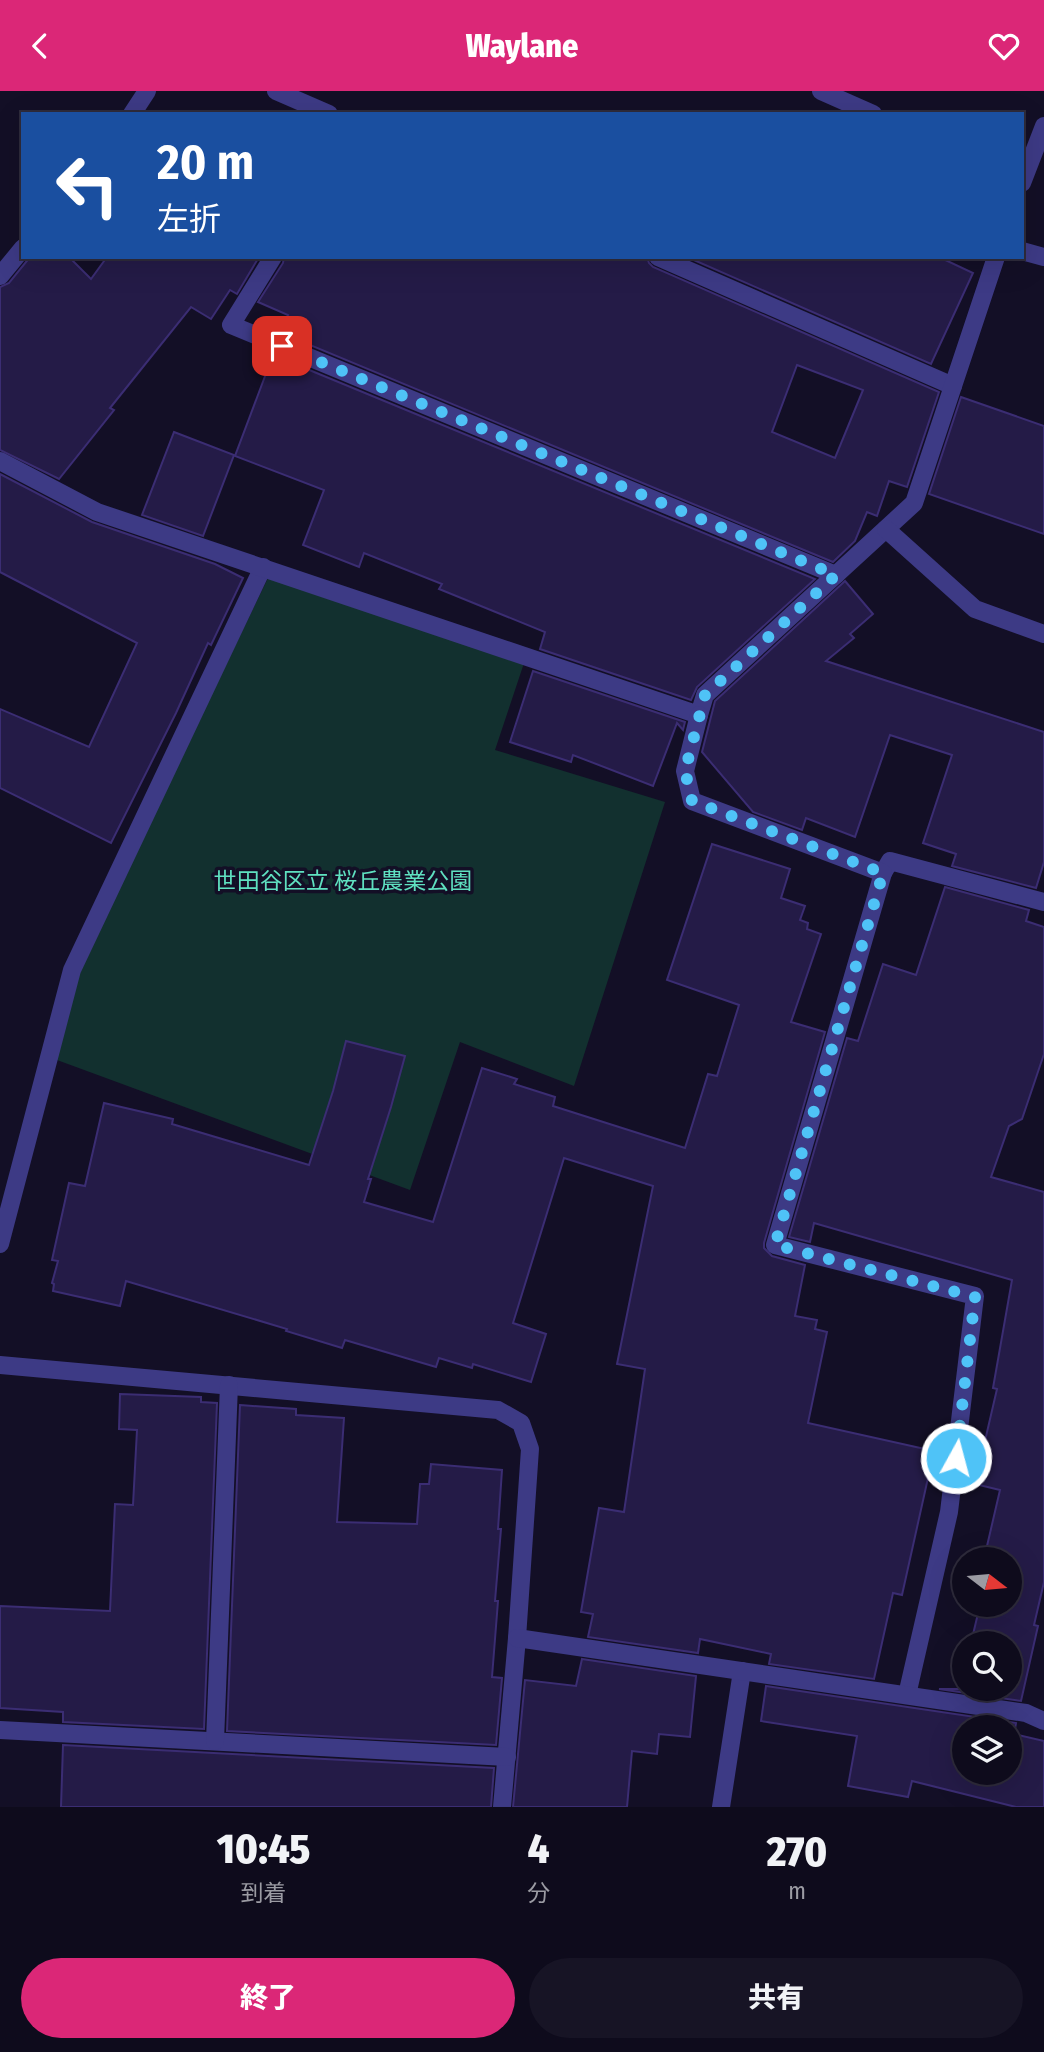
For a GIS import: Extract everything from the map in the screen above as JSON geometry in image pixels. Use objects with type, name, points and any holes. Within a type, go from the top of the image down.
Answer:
[{"type":"street","points":[[133,112],[147,91]]},
{"type":"street","points":[[276,91],[324,112]]},
{"type":"street","points":[[821,91],[868,112]]},
{"type":"street","points":[[1024,175],[1044,126]]},
{"type":"street","points":[[0,276],[21,250]]},
{"type":"street","points":[[1024,252],[1044,257]]},
{"type":"street","points":[[271,259],[231,325],[836,575]]},
{"type":"street","points":[[662,259],[953,386]]},
{"type":"street","points":[[883,873],[692,801],[685,771],[705,695],[914,503],[995,259]]},
{"type":"street","points":[[0,461],[97,512],[699,715]]},
{"type":"street","points":[[886,529],[975,609],[1044,634]]},
{"type":"street","points":[[0,1244],[72,970],[263,567]]},
{"type":"street","points":[[907,1695],[949,1512],[975,1297],[775,1245],[883,873],[890,861],[1044,902]]},
{"type":"street","points":[[0,1365],[498,1410],[521,1423],[530,1449],[502,1807]]},
{"type":"street","points":[[215,1741],[229,1385]]},
{"type":"street","points":[[517,1638],[1026,1713],[1044,1721]]},
{"type":"street","points":[[720,1807],[742,1671]]},
{"type":"street","points":[[0,1730],[507,1757]]},
{"type":"green space","name":"世田谷区立 桜丘農業公園","points":[[268,578],[524,663],[495,750],[665,802],[574,1086],[460,1042],[410,1190],[57,1060],[75,976]]},
{"type":"building","points":[[28,259],[71,259],[91,279],[106,259],[258,259],[237,294],[230,290],[211,319],[191,307],[110,408],[114,410],[59,479],[0,450],[0,287],[9,283]]},
{"type":"building","points":[[284,259],[648,259],[653,267],[939,392],[907,487],[889,481],[877,516],[867,512],[855,541],[833,562],[281,333],[288,315],[258,302]],"holes":[[[797,365],[863,390],[835,458],[772,432]]]},
{"type":"building","points":[[692,259],[943,259],[973,273],[931,364]]},
{"type":"building","points":[[273,355],[815,579],[697,687],[691,700],[540,649],[545,632],[439,589],[442,584],[364,553],[359,567],[303,545],[324,490],[235,456]]},
{"type":"building","points":[[961,397],[1044,426],[1044,534],[929,494]]},
{"type":"building","points":[[174,432],[234,455],[203,536],[142,515]]},
{"type":"building","points":[[0,474],[92,522],[215,564],[243,578],[211,645],[208,643],[111,843],[0,788],[0,709],[89,747],[137,643],[0,572]]},
{"type":"building","points":[[845,581],[873,614],[850,634],[854,638],[826,661],[1044,732],[1044,862],[1036,888],[952,866],[956,854],[923,843],[952,755],[890,735],[855,837],[806,818],[802,830],[753,812],[702,752],[715,701]]},
{"type":"building","points":[[533,671],[685,722],[683,730],[677,723],[653,786],[573,755],[571,762],[510,742]]},
{"type":"building","points":[[712,844],[790,869],[781,898],[805,906],[800,920],[808,923],[807,929],[821,934],[791,1022],[825,1032],[764,1243],[764,1248],[772,1256],[805,1265],[795,1316],[817,1320],[815,1329],[827,1332],[808,1423],[934,1451],[902,1595],[893,1593],[874,1679],[769,1664],[771,1654],[700,1639],[698,1653],[588,1637],[593,1614],[581,1612],[599,1508],[624,1512],[645,1369],[617,1364],[653,1186],[564,1158],[513,1323],[546,1334],[531,1382],[473,1364],[472,1368],[439,1358],[436,1367],[345,1340],[342,1348],[126,1281],[120,1306],[53,1291],[52,1283],[58,1261],[52,1260],[69,1183],[85,1186],[104,1103],[173,1119],[172,1124],[309,1165],[346,1041],[405,1056],[368,1179],[371,1179],[364,1202],[433,1222],[482,1068],[517,1079],[514,1084],[555,1097],[553,1106],[685,1148],[708,1074],[717,1076],[739,1005],[667,980]]},
{"type":"building","points":[[945,887],[1029,910],[1026,921],[1044,927],[1044,1054],[1022,1119],[1009,1126],[991,1177],[1044,1192],[1044,1582],[1034,1625],[1038,1626],[1022,1697],[1022,1631],[974,1631],[977,1617],[1022,1617],[1022,1547],[987,1547],[1000,1490],[975,1484],[997,1389],[993,1388],[1012,1280],[814,1223],[810,1242],[789,1237],[847,1038],[858,1041],[883,964],[916,975]]},
{"type":"building","points":[[120,1394],[201,1397],[201,1402],[217,1403],[204,1729],[63,1722],[63,1712],[0,1708],[0,1606],[110,1611],[115,1504],[133,1505],[137,1430],[119,1429]]},
{"type":"building","points":[[240,1405],[296,1409],[296,1415],[344,1418],[337,1522],[417,1524],[420,1484],[429,1484],[431,1464],[502,1470],[498,1529],[501,1529],[495,1601],[498,1601],[492,1677],[502,1678],[496,1745],[227,1731]]},
{"type":"building","points":[[582,1659],[696,1676],[690,1737],[659,1734],[657,1754],[632,1751],[627,1807],[513,1807],[525,1680],[576,1686]]},
{"type":"building","points":[[766,1686],[962,1715],[952,1715],[952,1785],[1022,1785],[1022,1736],[1044,1741],[1044,1807],[1016,1807],[912,1781],[908,1797],[848,1786],[857,1736],[761,1721]]},
{"type":"building","points":[[63,1745],[494,1768],[491,1807],[61,1807]]},
{"type":"route","points":[[282,346],[836,575],[705,695],[685,771],[692,801],[883,873],[775,1245],[975,1297],[956,1458]]}]
